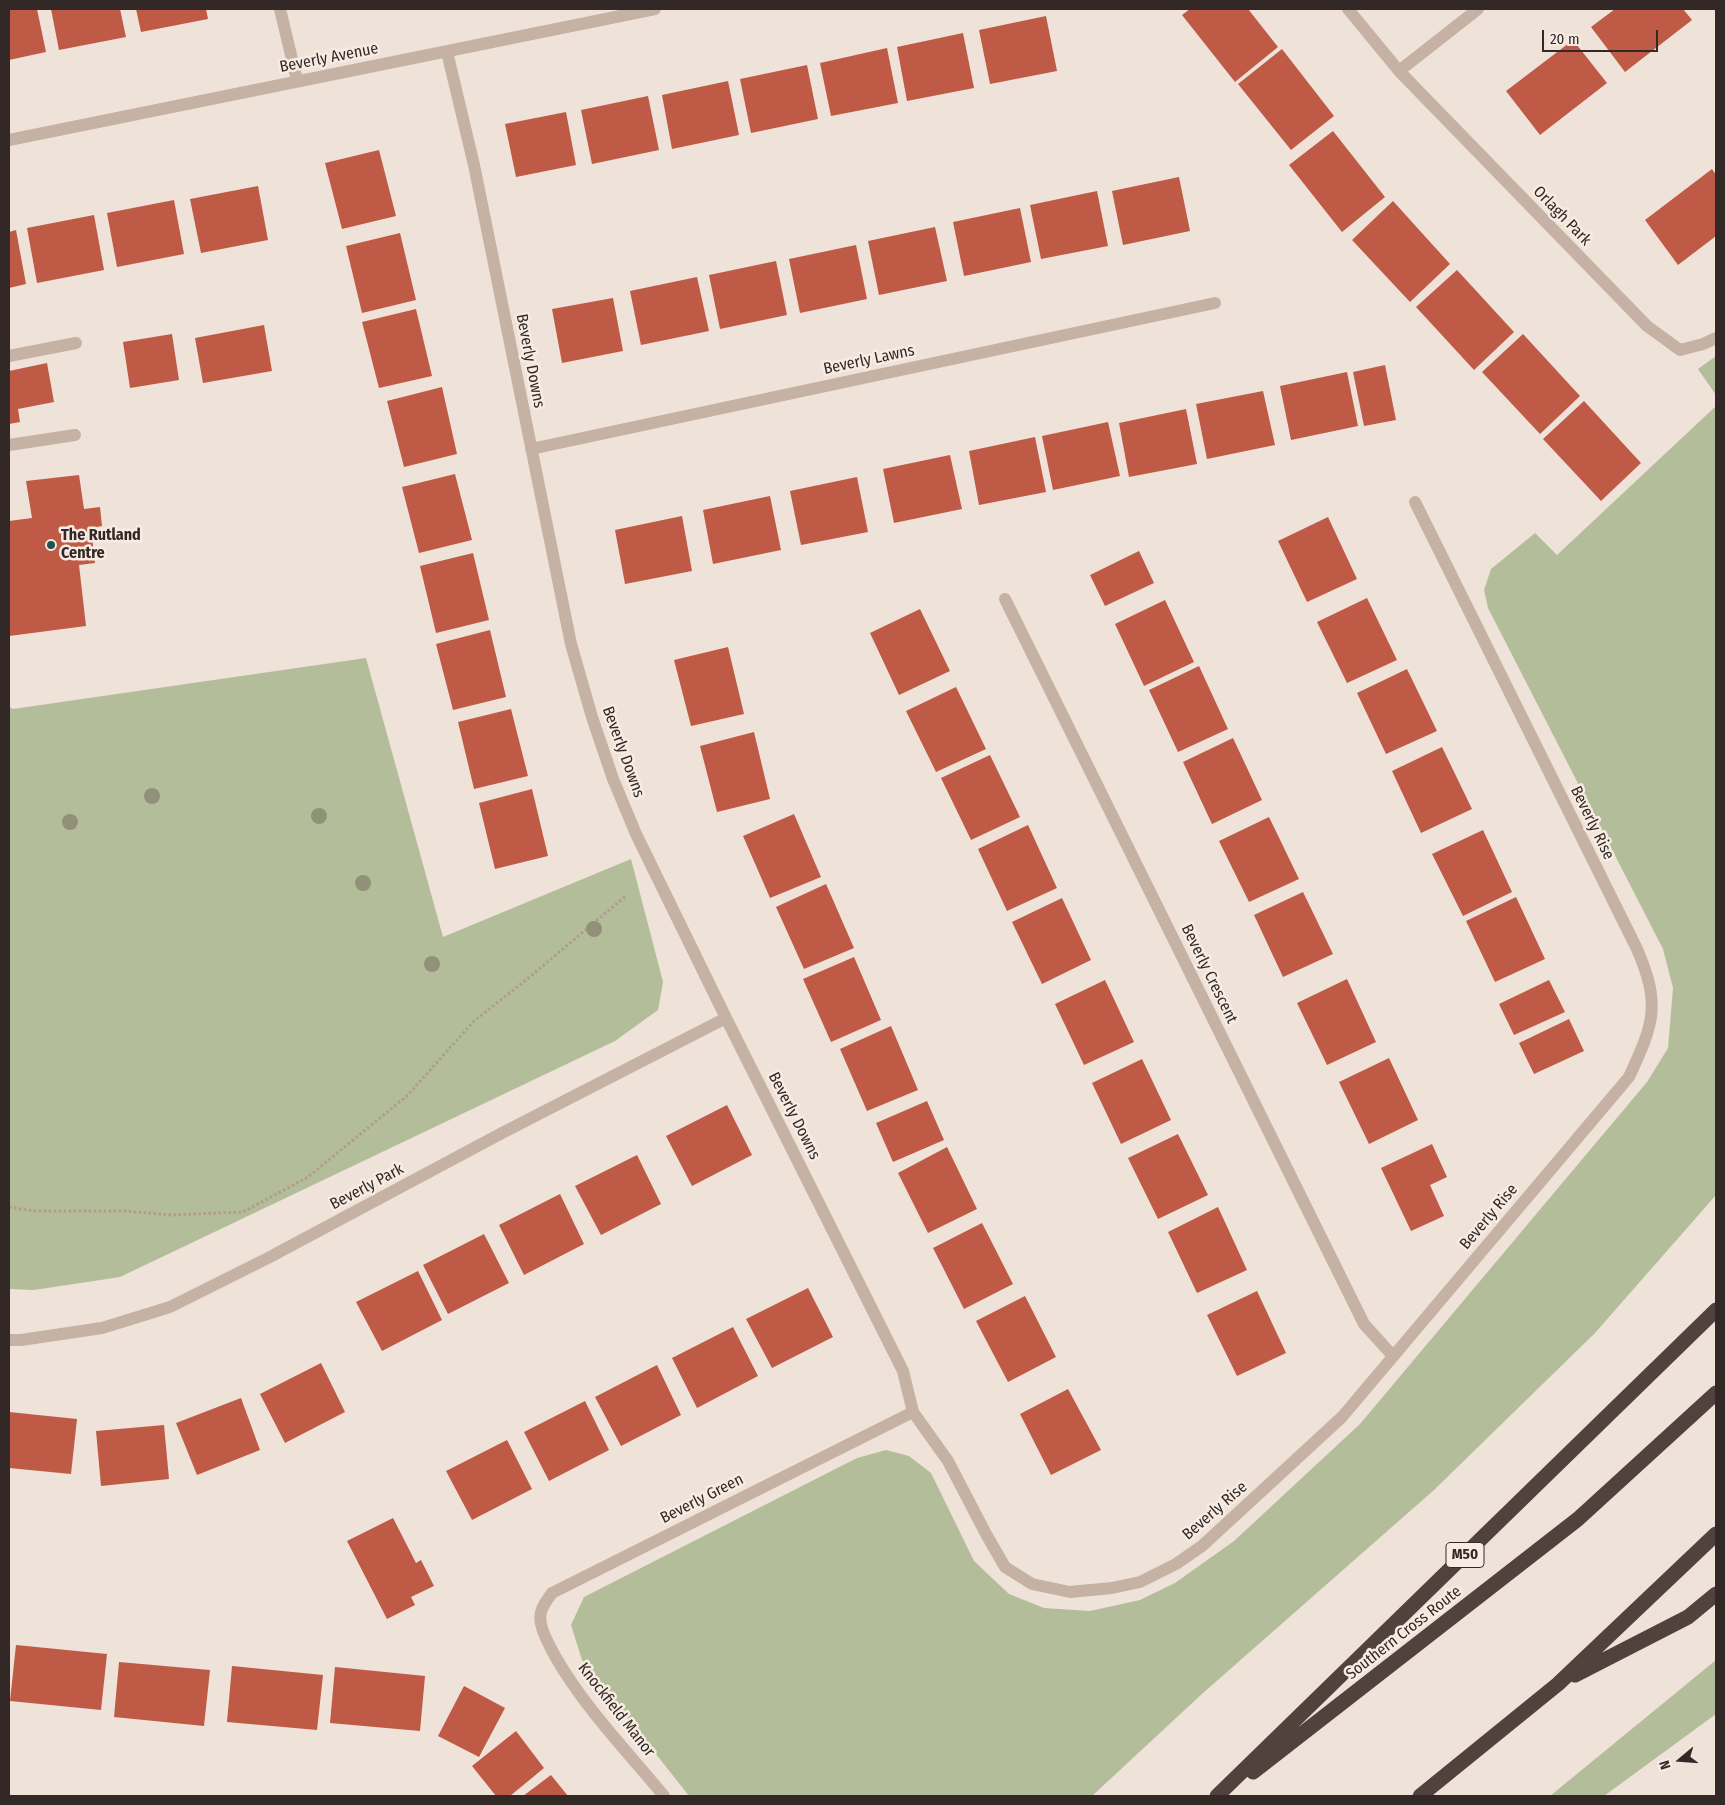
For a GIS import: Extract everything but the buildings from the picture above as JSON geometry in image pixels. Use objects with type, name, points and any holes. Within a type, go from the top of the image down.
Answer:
[{"type":"highway","name":"M50","points":[[1217,1796],[1716,1310]]},
{"type":"highway","name":"Southern Cross Route","points":[[1223,1796],[1578,1519],[1716,1393]]},
{"type":"highway","points":[[1420,1796],[1558,1684],[1716,1534]]},
{"type":"highway","points":[[1558,1684],[1688,1617],[1716,1594]]},
{"type":"street","points":[[280,9],[297,80]]},
{"type":"street","name":"Beverly Avenue","points":[[9,140],[297,80],[447,52],[655,9]]},
{"type":"street","name":"Orlagh Park","points":[[1348,9],[1399,71],[1647,326],[1680,350],[1703,344],[1716,338]]},
{"type":"street","points":[[1399,71],[1478,9]]},
{"type":"street","name":"Beverly Downs","points":[[447,52],[474,165],[571,644],[592,717],[613,779],[636,834],[903,1372],[914,1412]]},
{"type":"street","name":"Beverly Lawns","points":[[531,449],[1215,303]]},
{"type":"street","points":[[9,356],[76,343]]},
{"type":"street","points":[[9,445],[75,435]]},
{"type":"street","name":"Beverly Rise","points":[[914,1412],[948,1461],[1005,1567],[1032,1584],[1070,1592],[1112,1588],[1140,1582],[1176,1564],[1202,1546],[1342,1417],[1628,1077],[1649,1030],[1653,1003],[1648,975],[1637,949],[1415,502]]},
{"type":"street","name":"Beverly Crescent","points":[[1005,599],[1364,1324],[1393,1356]]},
{"type":"street","name":"Beverly Park","points":[[9,1340],[21,1340],[102,1328],[170,1307],[268,1258],[520,1124],[726,1018]]},
{"type":"street","name":"Beverly Green","points":[[547,1640],[541,1624],[541,1609],[552,1593],[914,1412]]},
{"type":"street","name":"Knockfield Manor","points":[[547,1640],[564,1671],[588,1703],[664,1796]]},
{"type":"path","points":[[9,1207],[34,1211],[127,1211],[168,1215],[244,1212],[308,1177],[408,1095],[473,1022],[627,895]]},
{"type":"green space","points":[[1716,356],[1716,395],[1698,369]]},
{"type":"green space","points":[[1716,406],[1716,1195],[1595,1333],[1434,1490],[1203,1693],[1092,1796],[689,1796],[582,1660],[571,1625],[584,1597],[857,1458],[886,1450],[909,1456],[931,1473],[974,1561],[1009,1594],[1044,1608],[1090,1611],[1140,1600],[1175,1583],[1234,1541],[1360,1424],[1647,1082],[1668,1048],[1673,988],[1663,949],[1488,608],[1484,590],[1491,569],[1535,533],[1557,555]]},
{"type":"green space","points":[[366,658],[443,937],[631,859],[663,982],[658,1010],[615,1041],[120,1277],[34,1290],[9,1289],[9,707],[13,709]]},
{"type":"green space","points":[[1716,1660],[1716,1714],[1604,1796],[1550,1796]]},
{"type":"place","name":"The Rutland Centre","points":[[51,545]]}]
